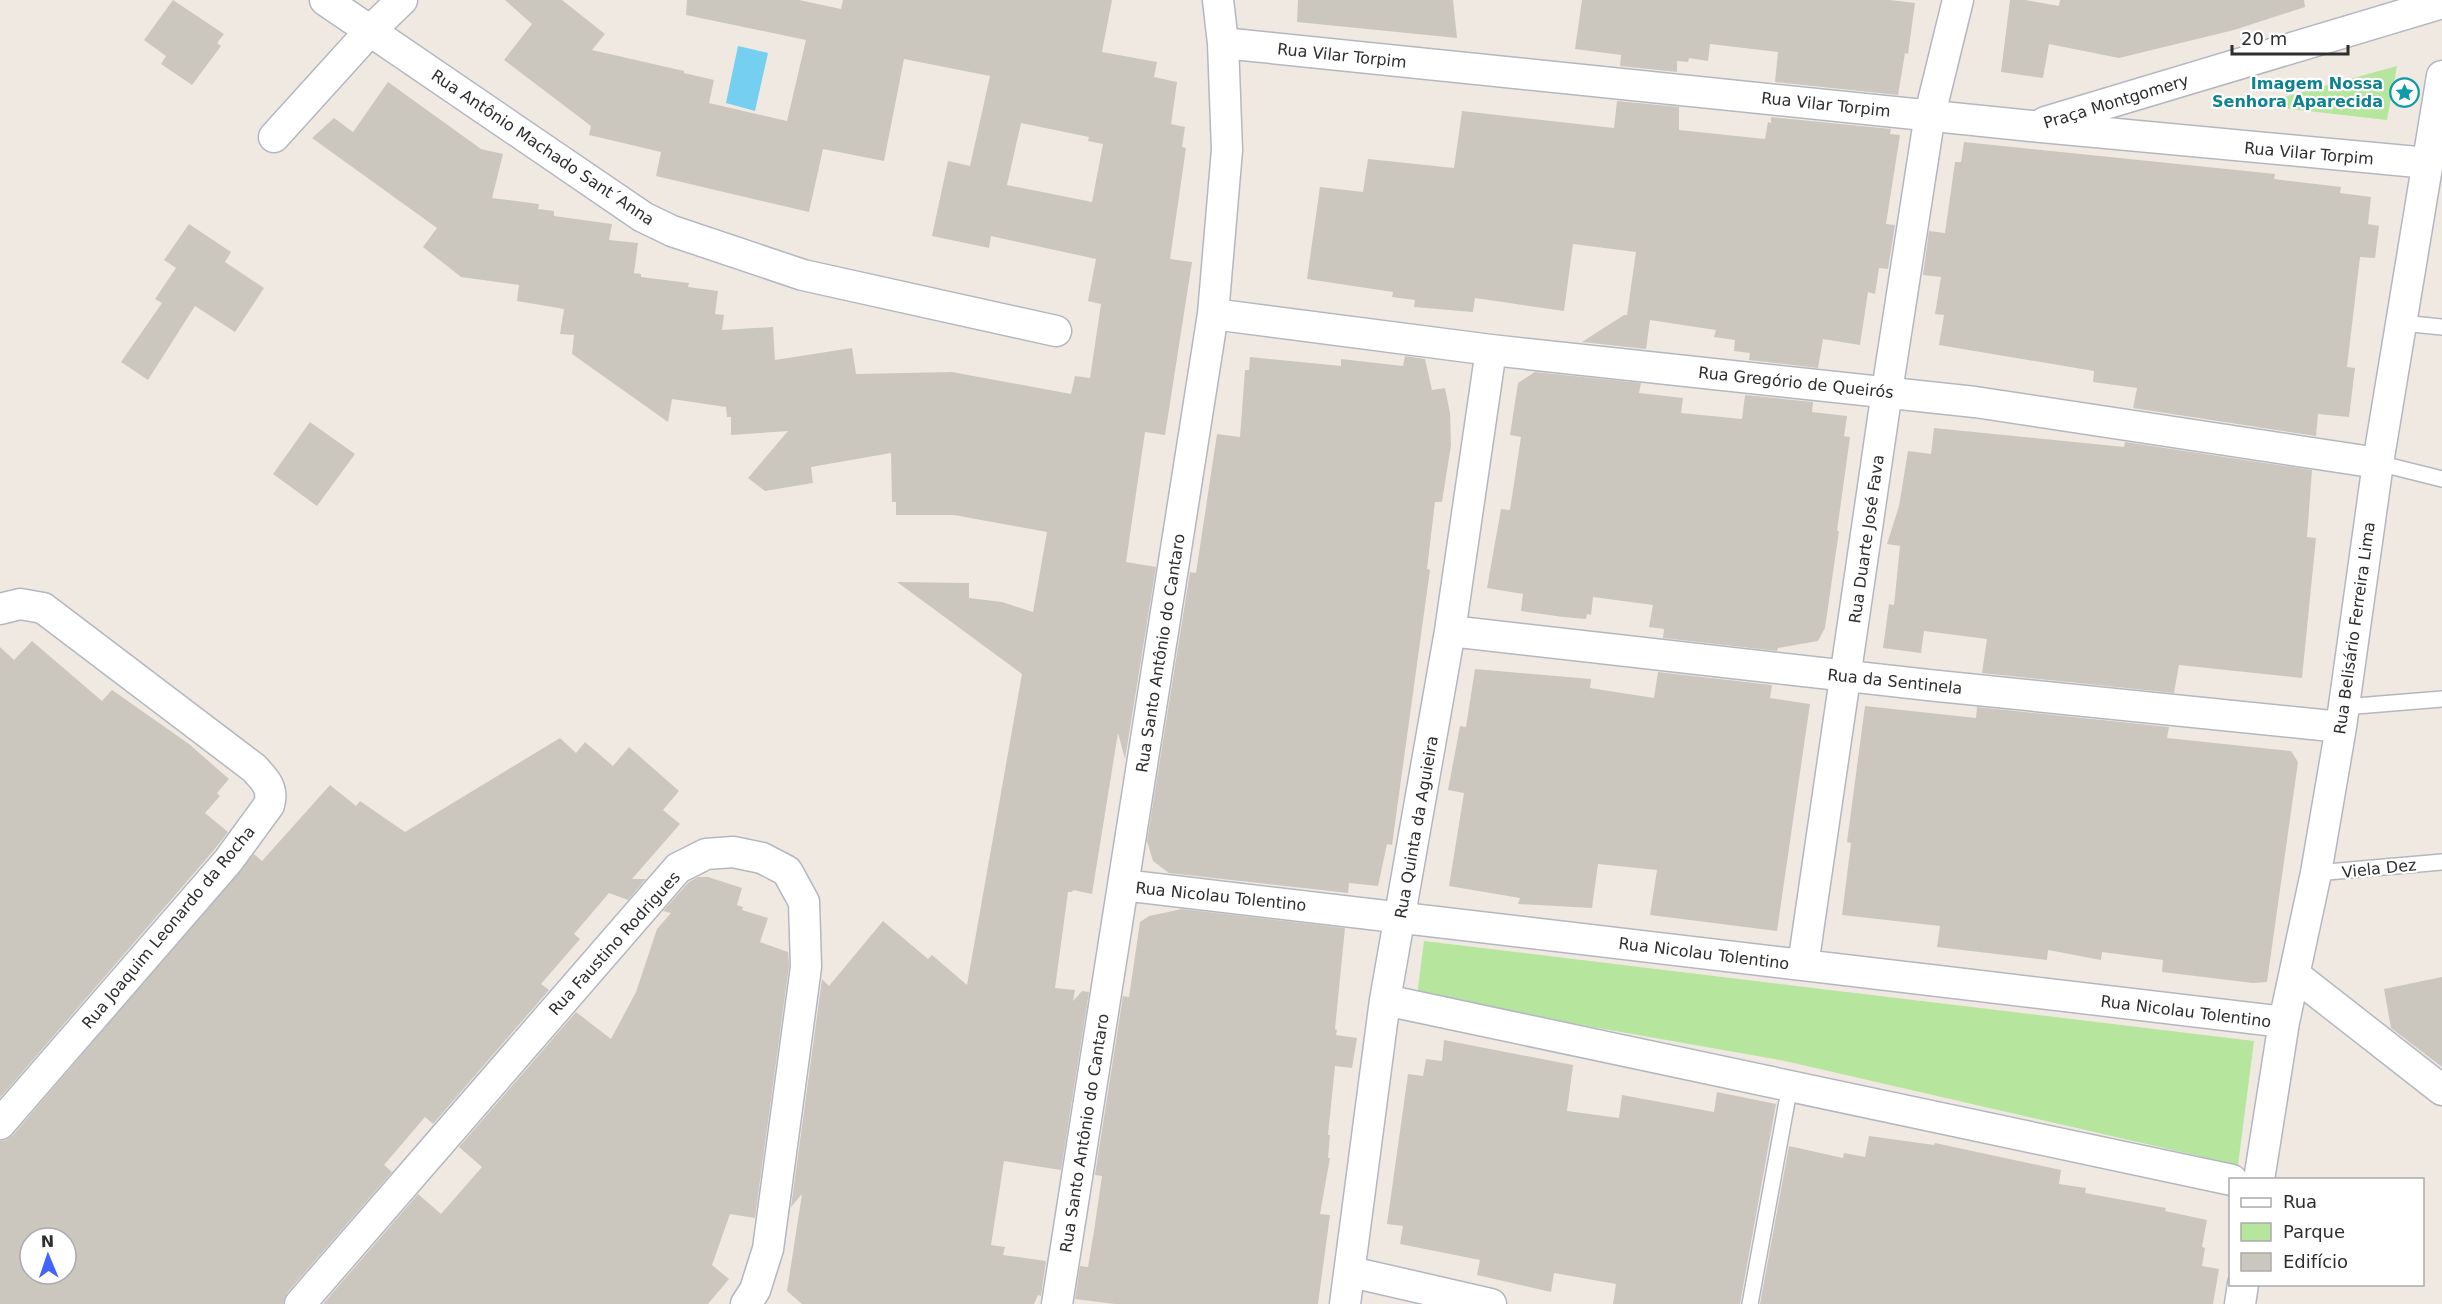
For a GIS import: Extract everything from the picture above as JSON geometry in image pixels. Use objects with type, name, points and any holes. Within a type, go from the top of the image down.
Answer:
[{"type":"street","name":"Rua Antônio Machado Sant´Anna","points":[[324,0],[643,217],[672,231],[803,275],[1056,331]]},
{"type":"street","points":[[274,137],[369,31],[402,0]]},
{"type":"street","name":"Rua Santo Antônio do Cantaro","points":[[1057,1304],[1213,314],[1227,150],[1223,43],[1218,0]]},
{"type":"street","name":"Rua Duarte José Fava","points":[[1803,965],[1930,114],[1958,0]]},
{"type":"street","name":"Praça Montgomery","points":[[2031,126],[2442,3]]},
{"type":"street","name":"Rua Vilar Torpim","points":[[1223,43],[2031,126],[2428,164]]},
{"type":"street","name":"Rua Belisário Ferreira Lima","points":[[2259,1178],[2284,1022],[2316,873],[2342,717],[2378,463],[2441,87]]},
{"type":"street","name":"Rua Gregório de Queirós","points":[[1213,314],[1491,350],[1974,402],[2378,463]]},
{"type":"street","name":"Rua Quinta da Aguieira","points":[[1345,1304],[1385,1000],[1450,631],[1491,350]]},
{"type":"street","name":"Rua Joaquim Leonardo da Rocha","points":[[0,609],[21,604],[43,608],[254,768],[268,783],[272,798],[228,861],[0,1124]]},
{"type":"street","name":"Rua da Sentinela","points":[[1450,631],[1846,675],[2342,717]]},
{"type":"street","name":"Rua Faustino Rodrigues","points":[[300,1304],[678,868],[706,854],[733,852],[762,858],[787,872],[804,902],[806,956],[768,1249],[755,1290],[746,1304]]},
{"type":"street","name":"Rua Nicolau Tolentino","points":[[1123,885],[2284,1022]]},
{"type":"street","points":[[2295,975],[2442,1090]]},
{"type":"street","points":[[1385,1000],[2229,1178]]},
{"type":"street","points":[[1351,1272],[1491,1304]]},
{"type":"street","points":[[2240,1304],[2243,1286]]},
{"type":"lane","points":[[2402,323],[2442,327]]},
{"type":"lane","points":[[2378,463],[2442,479]]},
{"type":"lane","points":[[2342,717],[2442,699]]},
{"type":"lane","name":"Viela Dez","points":[[2316,873],[2442,862]]},
{"type":"lane","points":[[1750,1304],[1790,1085]]},
{"type":"green space","points":[[2397,66],[2387,120],[2255,105]]},
{"type":"green space","points":[[1424,941],[2254,1041],[2238,1165],[1785,1061],[1417,996]]},
{"type":"water","points":[[738,46],[768,53],[755,111],[726,103]]},
{"type":"building","points":[[173,0],[224,34],[217,43],[221,46],[192,85],[161,64],[166,56],[144,40]]},
{"type":"building","points":[[505,0],[562,0],[605,34],[592,50],[714,80],[709,103],[787,121],[806,40],[686,15],[687,0],[799,0],[841,9],[843,0],[1112,0],[1102,52],[1157,62],[1154,77],[1177,82],[1171,124],[1185,127],[1182,147],[1186,148],[1170,259],[1192,262],[1165,435],[1145,432],[1126,562],[1156,567],[1125,759],[1118,733],[1092,894],[1073,890],[1068,892],[1055,988],[1075,990],[1073,1001],[1082,991],[1089,992],[1061,1170],[1004,1161],[991,1245],[1005,1247],[1003,1255],[1046,1261],[1041,1296],[1038,1295],[1034,1304],[802,1304],[787,1291],[802,1194],[791,1207],[822,979],[829,986],[883,921],[928,959],[932,955],[967,985],[1022,674],[897,582],[969,583],[969,598],[1002,602],[1033,612],[1047,532],[954,515],[896,515],[896,502],[892,502],[891,453],[811,467],[813,483],[765,491],[748,478],[788,431],[731,435],[731,417],[727,417],[726,407],[672,399],[668,422],[572,354],[574,335],[560,334],[564,309],[517,301],[519,285],[461,277],[423,247],[437,228],[312,138],[334,118],[353,132],[388,82],[481,149],[503,154],[492,198],[539,204],[538,209],[554,211],[554,216],[612,224],[609,240],[638,243],[634,273],[641,274],[641,277],[689,283],[688,287],[718,291],[715,314],[724,315],[722,330],[773,327],[775,360],[852,348],[856,374],[952,372],[1071,394],[1075,376],[1090,378],[1101,304],[1088,301],[1096,259],[991,236],[989,248],[932,236],[948,161],[970,166],[990,76],[904,59],[884,161],[823,149],[809,212],[656,176],[661,152],[589,135],[591,126],[504,60],[532,24]],"holes":[[[1021,123],[1089,137],[1088,141],[1103,144],[1092,202],[1007,185]]]},
{"type":"building","points":[[1298,0],[1453,0],[1457,38],[1297,22]]},
{"type":"building","points":[[1582,0],[1890,0],[1915,3],[1908,54],[1905,53],[1898,95],[1775,82],[1778,52],[1710,44],[1708,61],[1689,58],[1688,62],[1677,61],[1677,72],[1620,66],[1621,55],[1575,49]]},
{"type":"building","points":[[2010,0],[2025,0],[2059,6],[2060,0],[2304,0],[2305,7],[2234,30],[2119,58],[2049,44],[2043,78],[2001,72]]},
{"type":"building","points":[[1617,101],[1679,107],[1679,130],[1765,139],[1771,117],[1891,129],[1890,134],[1900,135],[1886,224],[1895,225],[1888,269],[1879,268],[1875,294],[1868,292],[1860,345],[1823,339],[1818,368],[1749,360],[1750,353],[1734,351],[1735,340],[1714,337],[1716,330],[1650,320],[1646,349],[1582,342],[1627,315],[1636,252],[1573,244],[1564,311],[1475,298],[1473,312],[1414,307],[1415,300],[1392,297],[1393,292],[1307,279],[1320,187],[1363,192],[1368,159],[1454,168],[1462,111],[1614,128]]},
{"type":"building","points":[[1964,142],[2275,174],[2274,179],[2341,187],[2340,193],[2371,197],[2368,224],[2379,226],[2375,258],[2360,257],[2347,367],[2355,368],[2349,417],[2318,414],[2316,436],[2133,408],[2137,388],[2093,382],[2094,371],[1939,345],[1944,315],[1935,314],[1941,277],[1923,275],[1929,231],[1945,233],[1955,162],[1961,162]]},
{"type":"building","points":[[189,224],[231,252],[225,262],[264,288],[235,332],[195,306],[148,380],[121,362],[162,303],[155,299],[176,268],[164,260]]},
{"type":"building","points":[[1405,356],[1425,359],[1432,390],[1445,388],[1450,413],[1451,445],[1442,502],[1435,502],[1427,569],[1430,570],[1392,845],[1387,844],[1378,886],[1349,883],[1348,893],[1169,873],[1153,861],[1147,841],[1190,572],[1196,573],[1217,434],[1240,437],[1245,370],[1249,370],[1250,357],[1341,366],[1341,359],[1403,366]]},
{"type":"building","points":[[1535,372],[1641,383],[1639,393],[1683,398],[1681,413],[1742,419],[1745,395],[1813,402],[1812,412],[1847,416],[1844,436],[1850,437],[1837,531],[1839,531],[1825,628],[1818,641],[1778,648],[1777,651],[1663,638],[1664,629],[1649,627],[1653,605],[1593,597],[1591,615],[1587,614],[1586,619],[1563,617],[1521,611],[1523,594],[1487,588],[1501,509],[1510,510],[1521,437],[1510,435],[1518,383]]},
{"type":"building","points":[[310,422],[355,454],[317,506],[273,474]]},
{"type":"building","points":[[1934,428],[2124,447],[2125,442],[2312,470],[2307,537],[2316,538],[2302,678],[2179,665],[2174,693],[1982,673],[1987,639],[1924,631],[1921,653],[1883,648],[1889,604],[1894,605],[1900,546],[1887,544],[1899,506],[1908,451],[1931,454]]},
{"type":"building","points":[[32,641],[102,701],[112,690],[189,744],[229,779],[217,793],[220,796],[205,813],[228,832],[0,1098],[0,647],[14,660]]},
{"type":"building","points":[[1475,669],[1591,679],[1590,688],[1654,698],[1658,672],[1772,685],[1770,698],[1810,704],[1777,931],[1650,915],[1657,870],[1598,864],[1592,908],[1518,904],[1520,898],[1449,886],[1464,793],[1448,790],[1460,726],[1466,727]]},
{"type":"building","points":[[1865,706],[1976,718],[1977,707],[2169,727],[2167,738],[2291,751],[2298,762],[2267,982],[2253,983],[2162,972],[2163,960],[2102,952],[2101,960],[2048,950],[2047,960],[1937,947],[1940,926],[1842,915],[1851,843],[1847,842]]},
{"type":"building","points":[[560,738],[576,753],[585,742],[613,766],[629,747],[679,791],[663,810],[680,824],[632,879],[646,879],[628,900],[609,893],[574,934],[580,939],[541,984],[549,990],[433,1124],[425,1117],[384,1165],[392,1172],[287,1293],[283,1304],[0,1304],[0,1141],[13,1135],[254,854],[262,861],[330,785],[356,806],[360,801],[405,832]]},
{"type":"building","points":[[698,877],[708,877],[742,888],[737,905],[743,907],[742,910],[768,918],[760,942],[788,952],[789,966],[755,1218],[730,1214],[712,1265],[729,1279],[708,1304],[323,1304],[418,1194],[441,1214],[482,1167],[459,1147],[576,1012],[611,1039],[636,992],[657,929],[671,913],[663,911],[689,882]]},
{"type":"building","points":[[1182,909],[1345,928],[1335,1029],[1337,1030],[1336,1035],[1357,1038],[1352,1068],[1335,1066],[1328,1135],[1330,1135],[1328,1158],[1330,1158],[1320,1214],[1330,1215],[1318,1304],[1115,1304],[1075,1299],[1080,1266],[1088,1267],[1102,1176],[1095,1175],[1123,996],[1129,997],[1140,922],[1149,916]]},
{"type":"building","points":[[2442,977],[2442,1067],[2391,1028],[2384,989]]},
{"type":"building","points":[[1444,1040],[1573,1065],[1567,1111],[1619,1118],[1622,1095],[1714,1112],[1717,1092],[1776,1104],[1740,1304],[1613,1304],[1616,1284],[1554,1273],[1551,1292],[1477,1275],[1480,1260],[1400,1244],[1403,1226],[1387,1224],[1408,1074],[1423,1076],[1426,1059],[1442,1061]]},
{"type":"building","points":[[1869,1136],[1934,1145],[1935,1143],[2061,1170],[2059,1184],[2086,1188],[2085,1193],[2166,1208],[2165,1211],[2207,1220],[2202,1247],[2205,1248],[2202,1266],[2219,1269],[2213,1304],[1760,1304],[1789,1146],[1843,1158],[1844,1153],[1865,1157]]},
{"type":"place","name":"Imagem Nossa Senhora Aparecida","points":[[2404,92]]}]
